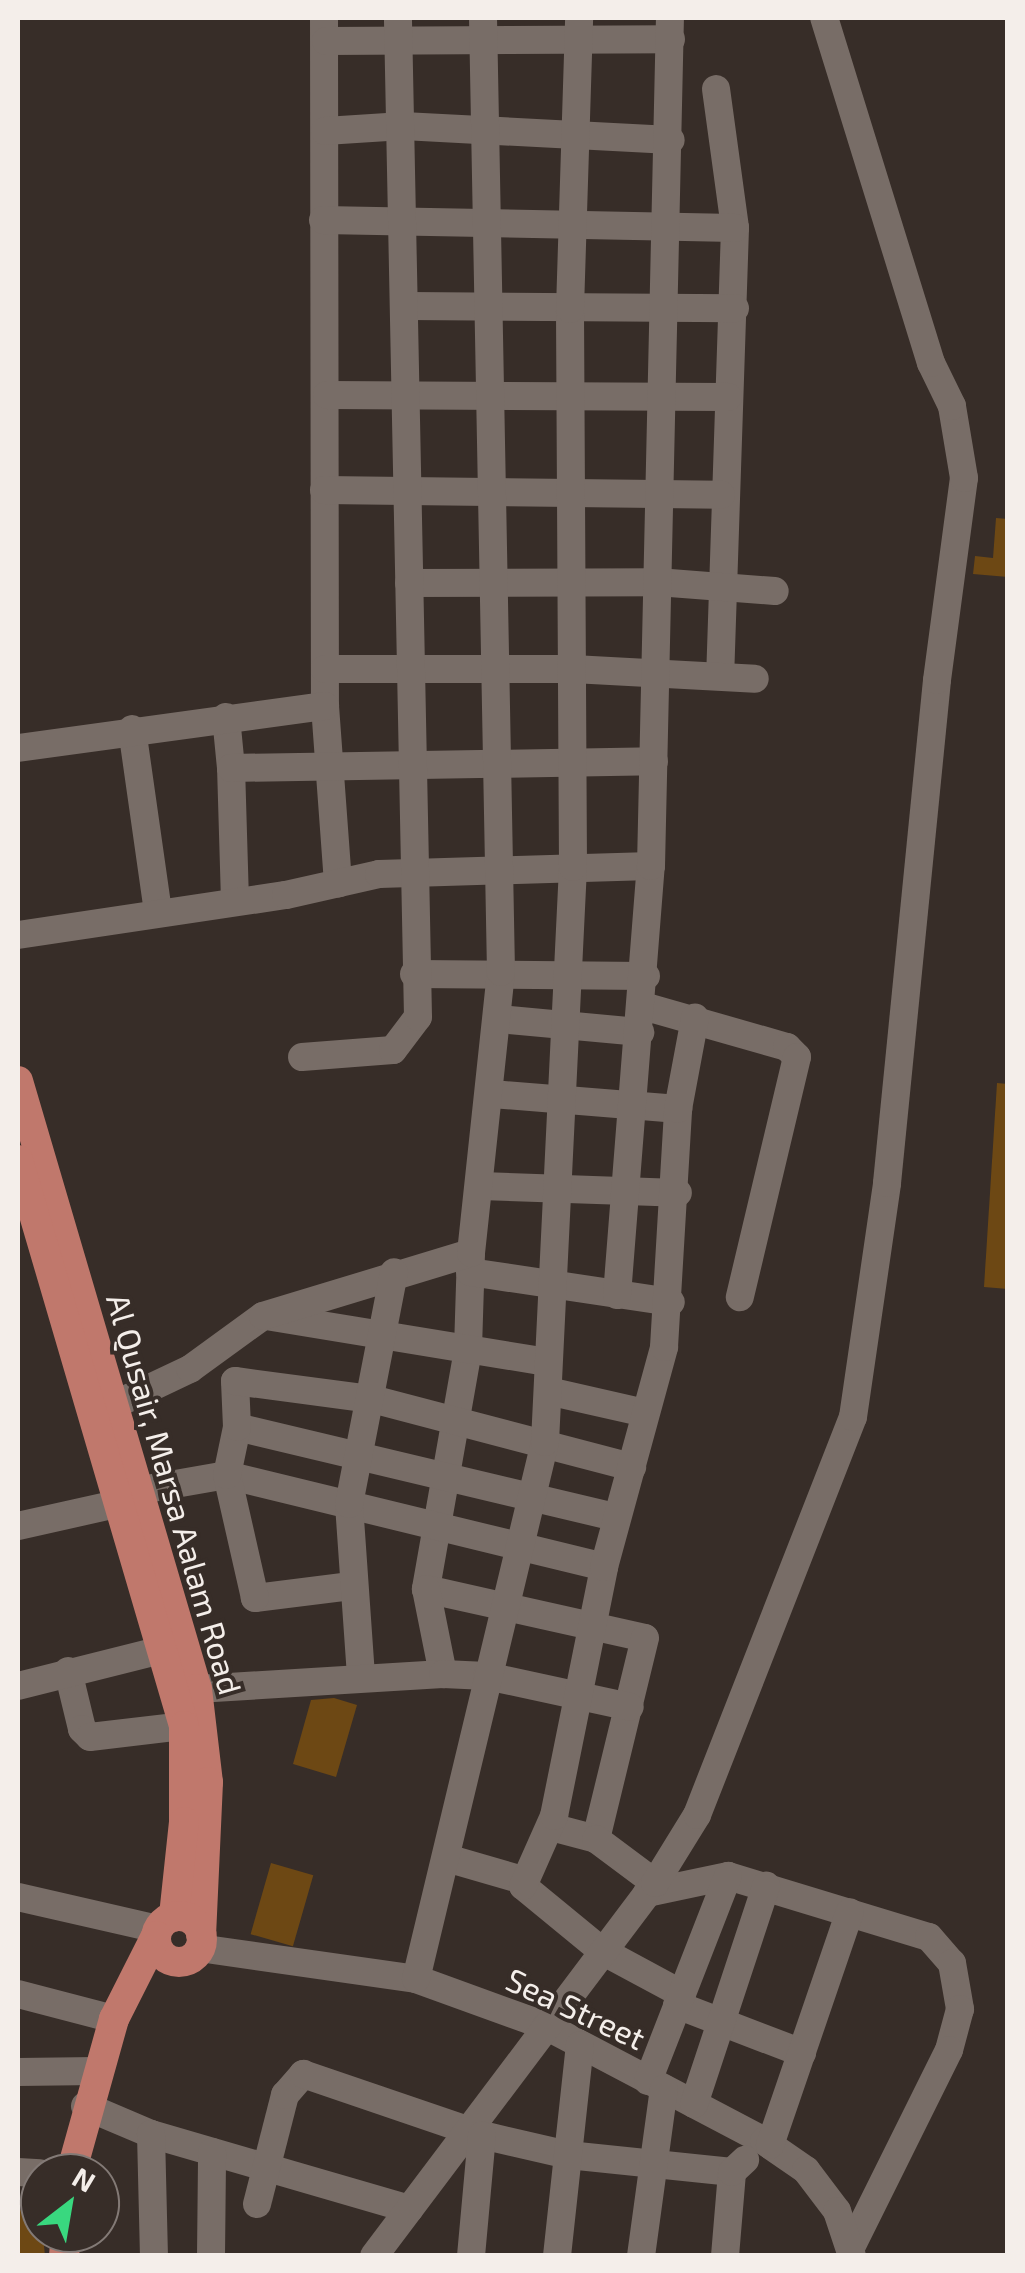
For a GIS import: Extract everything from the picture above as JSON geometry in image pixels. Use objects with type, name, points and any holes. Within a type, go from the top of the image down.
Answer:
[{"type":"main road","name":"Al Qusair, Marsa Aalam Road","points":[[18,1081],[116,1404],[131,1496],[184,1726],[184,1822],[163,1927],[114,2019],[85,2106],[75,2153]]},
{"type":"main road","name":"Al Qusair, Marsa Aalam Road","points":[[18,1160],[197,1689],[208,1782],[200,1941]]},
{"type":"main road","points":[[163,1927],[163,1955],[176,1961],[200,1941]]},
{"type":"street","points":[[374,2256],[408,2209],[474,2132],[546,2026],[651,1888],[697,1815],[852,1417],[887,1183],[937,680],[964,478],[952,406],[931,363],[824,18]]},
{"type":"street","points":[[338,884],[325,706],[325,29],[671,28],[670,226],[661,394],[652,866],[617,1295]]},
{"type":"street","points":[[302,1057],[394,1050],[418,1017],[414,974],[408,306],[398,30]]},
{"type":"street","points":[[416,1979],[450,1858],[487,1676],[545,1442],[573,867],[570,309],[579,30]]},
{"type":"street","points":[[443,1674],[426,1589],[432,1528],[468,1350],[470,1263],[500,1018],[486,396],[483,31]]},
{"type":"street","points":[[716,89],[735,228],[734,308],[721,495],[720,676]]},
{"type":"street","points":[[325,131],[402,126],[671,140]]},
{"type":"street","points":[[323,220],[404,218],[735,228]]},
{"type":"street","points":[[408,306],[734,308]]},
{"type":"street","points":[[327,395],[728,397]]},
{"type":"street","points":[[324,490],[569,489],[661,496],[721,495]]},
{"type":"street","points":[[409,583],[657,582],[775,591]]},
{"type":"street","points":[[326,669],[573,669],[755,678]]},
{"type":"street","points":[[18,748],[132,729],[325,706]]},
{"type":"street","points":[[226,717],[236,901]]},
{"type":"street","points":[[132,729],[158,912]]},
{"type":"street","points":[[231,768],[654,761]]},
{"type":"street","points":[[18,936],[416,870],[652,866]]},
{"type":"street","points":[[414,974],[568,972],[646,976]]},
{"type":"street","points":[[500,1018],[566,1025],[695,1018],[787,1047],[796,1057],[740,1297]]},
{"type":"street","points":[[695,1018],[678,1109],[678,1193],[671,1302],[604,1567],[551,1827],[526,1881],[525,1892],[602,1951],[680,1999],[722,2022],[802,2053]]},
{"type":"street","points":[[492,1094],[678,1109]]},
{"type":"street","points":[[481,1186],[678,1193]]},
{"type":"street","points":[[116,1404],[230,1342],[263,1316],[394,1272],[470,1263],[552,1285],[671,1302]]},
{"type":"street","points":[[361,1676],[351,1586],[349,1504],[394,1272]]},
{"type":"street","points":[[263,1316],[546,1362]]},
{"type":"street","points":[[230,1342],[236,1428],[227,1475],[258,1600],[351,1586]]},
{"type":"street","points":[[235,1381],[372,1398],[632,1467]]},
{"type":"street","points":[[548,1391],[645,1413]]},
{"type":"street","points":[[236,1428],[358,1452],[616,1517]]},
{"type":"street","points":[[18,1523],[227,1475],[604,1567]]},
{"type":"street","points":[[426,1589],[645,1638],[596,1839]]},
{"type":"street","points":[[18,1686],[165,1649]]},
{"type":"street","points":[[68,1671],[82,1730],[90,1736],[184,1726]]},
{"type":"street","points":[[197,1689],[443,1674],[487,1676],[630,1707]]},
{"type":"street","points":[[551,1827],[596,1839],[651,1888]]},
{"type":"street","points":[[450,1858],[526,1881]]},
{"type":"street","points":[[651,1888],[728,1876],[929,1937],[952,1963],[960,2009],[920,2116],[852,2251]]},
{"type":"street","points":[[641,2256],[656,2085],[680,1999],[728,1876]]},
{"type":"street","points":[[694,2104],[766,1886]]},
{"type":"street","points":[[18,1897],[163,1927]]},
{"type":"street","points":[[726,2256],[732,2172],[767,2143],[850,1912]]},
{"type":"street","name":"Sea Street","points":[[200,1941],[416,1979],[546,2026],[767,2143],[806,2170],[837,2211],[852,2251]]},
{"type":"street","points":[[18,1994],[114,2019]]},
{"type":"street","points":[[558,2256],[580,2045]]},
{"type":"street","points":[[18,2072],[96,2071]]},
{"type":"street","points":[[258,2204],[285,2095],[303,2074],[474,2132],[568,2155],[732,2172]]},
{"type":"street","points":[[85,2106],[152,2134],[266,2164],[408,2209]]},
{"type":"street","points":[[471,2256],[474,2132]]},
{"type":"street","points":[[152,2134],[154,2256]]},
{"type":"street","points":[[211,2256],[212,2152]]},
{"type":"building","points":[[996,518],[1008,519],[1008,577],[973,574],[975,556],[993,558]]},
{"type":"building","points":[[997,1083],[1008,1084],[1008,1289],[984,1287]]},
{"type":"building","points":[[334,1698],[357,1705],[336,1777],[293,1764],[311,1700]]},
{"type":"building","points":[[271,1863],[313,1875],[293,1946],[251,1934]]},
{"type":"building","points":[[18,2211],[20,2253],[45,2256],[18,2256]]}]
